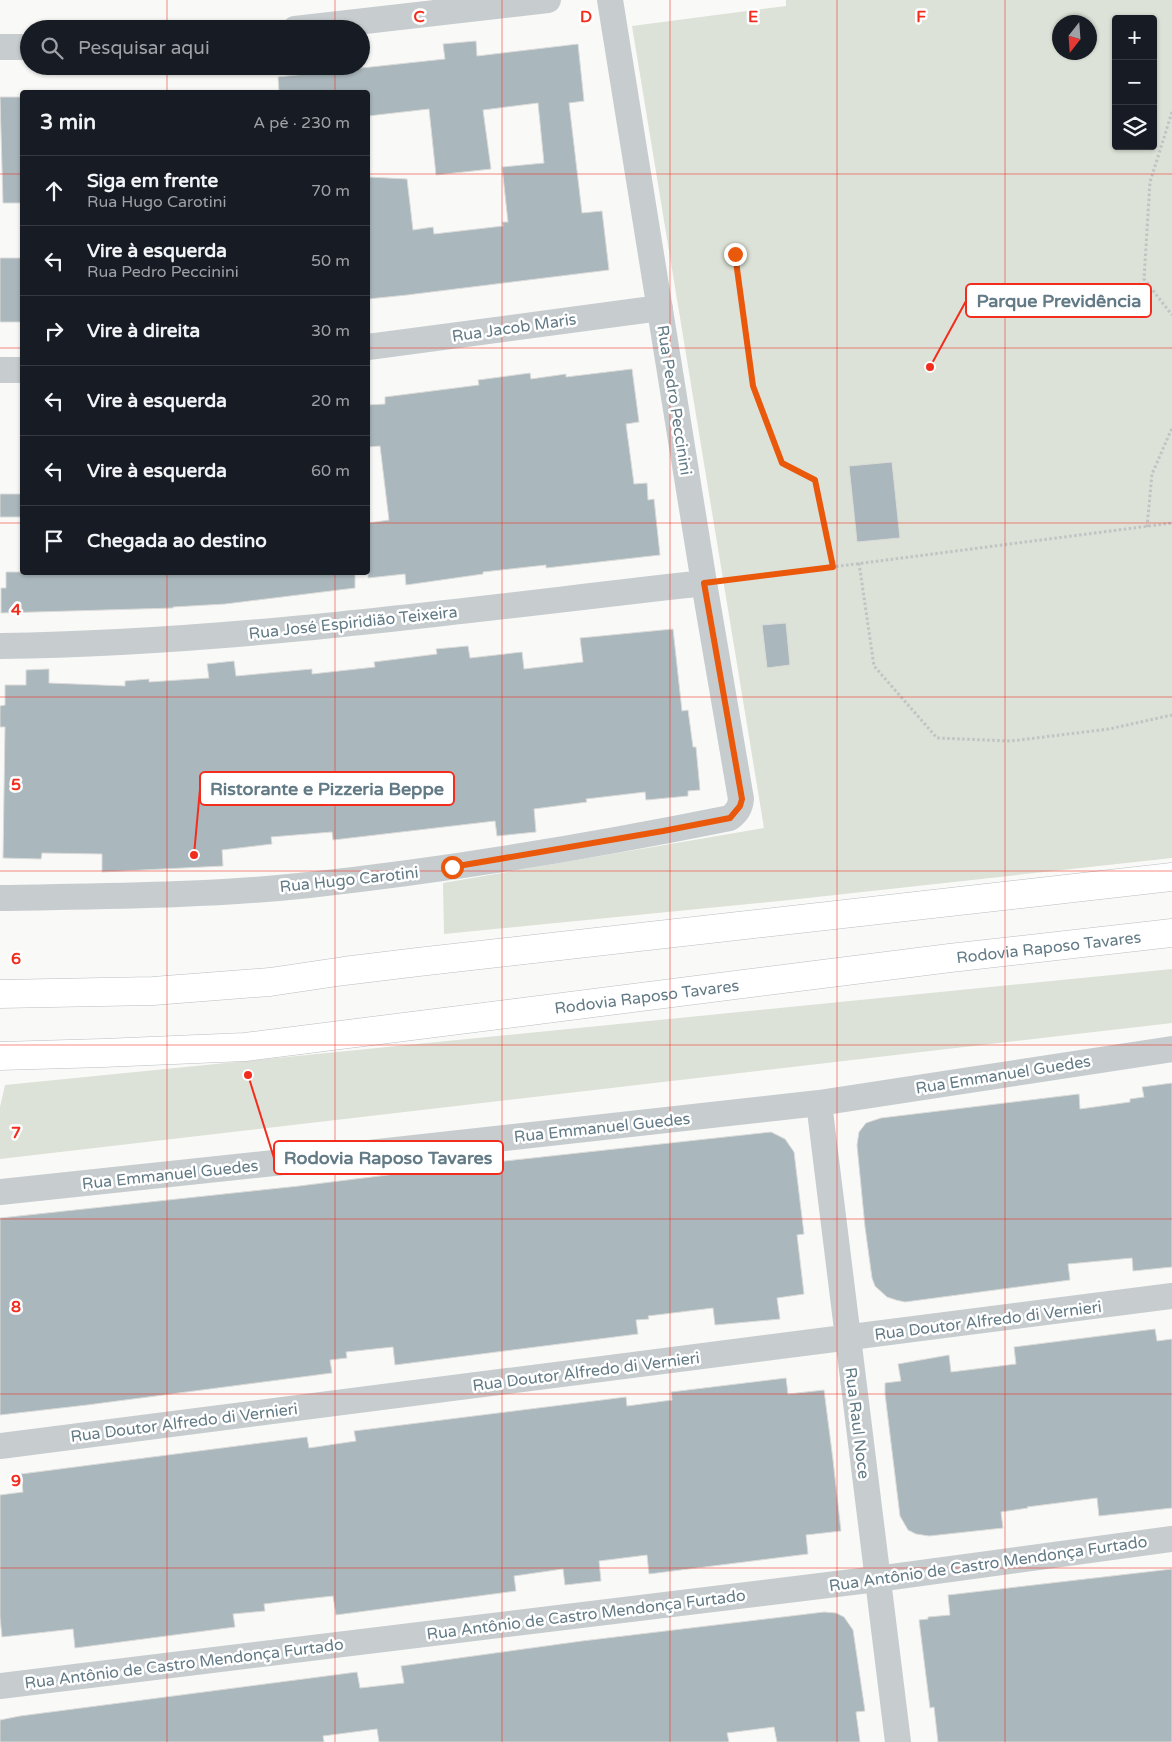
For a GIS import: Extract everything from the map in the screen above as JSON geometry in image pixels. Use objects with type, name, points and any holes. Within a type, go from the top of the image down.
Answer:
[{"type":"highway","points":[[0,994],[153,991],[270,982],[382,966],[1172,877]]},
{"type":"highway","name":"Rodovia Raposo Tavares","points":[[0,1056],[245,1047],[950,958],[1172,933]]},
{"type":"street","points":[[370,20],[548,0]]},
{"type":"street","name":"Rua Pedro Peccinini","points":[[610,0],[704,583],[742,799]]},
{"type":"street","points":[[0,47],[20,47]]},
{"type":"street","name":"Rua Jacob Maris","points":[[370,347],[660,308]]},
{"type":"street","points":[[0,370],[20,370]]},
{"type":"street","name":"Rua José Espiridião Teixeira","points":[[0,646],[110,643],[229,636],[704,583]]},
{"type":"street","name":"Rua Hugo Carotini","points":[[0,898],[211,892],[308,886],[452,867],[730,818],[740,806],[742,799]]},
{"type":"street","name":"Rua Emmanuel Guedes","points":[[0,1192],[820,1103],[1172,1049]]},
{"type":"street","name":"Rua Raul Noce","points":[[820,1103],[847,1338],[898,1742]]},
{"type":"street","name":"Rua Doutor Alfredo di Vernieri","points":[[0,1446],[1172,1296]]},
{"type":"street","name":"Rua Antônio de Castro Mendonça Furtado","points":[[0,1686],[877,1579],[1172,1539]]},
{"type":"path","points":[[1172,112],[1150,182],[1144,279],[1172,315]]},
{"type":"path","points":[[735,254],[753,386],[782,463],[815,480],[833,567]]},
{"type":"path","points":[[1147,527],[1152,474],[1172,428]]},
{"type":"path","points":[[704,583],[1172,524]]},
{"type":"path","points":[[859,563],[874,666],[937,738],[1011,741],[1109,729],[1172,715]]},
{"type":"shaded area","points":[[786,0],[1172,0],[1172,858],[780,901],[444,934],[443,883],[764,828],[632,26],[786,6]]},
{"type":"shaded area","points":[[1172,969],[1172,1023],[0,1159],[0,1107],[5,1085]]},
{"type":"building","points":[[476,41],[477,56],[578,44],[584,101],[569,103],[582,213],[602,211],[609,270],[370,299],[370,177],[407,179],[413,230],[433,227],[434,234],[503,226],[502,222],[508,222],[502,167],[544,163],[538,103],[483,110],[491,169],[436,175],[429,109],[370,116],[370,90],[279,90],[278,77],[297,75],[370,75],[370,67],[445,59],[443,44]]},
{"type":"building","points":[[0,97],[20,97],[20,203],[3,203]]},
{"type":"building","points":[[0,258],[20,258],[20,322],[0,322]]},
{"type":"building","points":[[632,369],[639,422],[626,424],[634,484],[647,483],[648,500],[654,499],[660,555],[546,568],[546,565],[483,572],[483,574],[406,585],[405,574],[368,578],[368,575],[370,575],[370,523],[389,520],[380,446],[370,447],[370,405],[385,404],[385,397],[479,385],[478,380],[530,373],[531,379],[566,374],[566,377]]},
{"type":"building","points":[[892,462],[900,538],[857,542],[849,466]]},
{"type":"building","points":[[0,494],[20,494],[20,517],[0,517]]},
{"type":"building","points":[[6,572],[20,572],[20,575],[355,575],[355,588],[225,604],[173,608],[1,613],[1,588],[6,588]]},
{"type":"building","points":[[786,623],[790,665],[767,668],[762,625]]},
{"type":"building","points":[[673,629],[682,711],[688,710],[693,747],[696,747],[700,790],[688,791],[688,796],[646,800],[645,792],[586,799],[587,802],[534,809],[536,832],[497,836],[495,821],[333,840],[332,832],[271,837],[272,844],[222,850],[223,866],[102,872],[102,854],[42,853],[41,859],[3,858],[5,727],[0,727],[0,706],[5,705],[5,685],[26,685],[26,670],[49,669],[49,683],[125,686],[125,681],[149,679],[149,682],[209,678],[207,664],[234,661],[236,676],[312,669],[312,674],[375,667],[374,662],[437,654],[436,649],[468,646],[470,658],[522,652],[524,669],[583,662],[580,638]]},
{"type":"building","points":[[1172,1083],[1172,1267],[1133,1271],[1132,1258],[1068,1264],[1070,1280],[905,1302],[887,1297],[875,1286],[872,1278],[865,1227],[857,1145],[859,1132],[866,1123],[881,1118],[1079,1094],[1080,1109],[1130,1102],[1130,1099],[1144,1097],[1142,1087]]},
{"type":"building","points":[[771,1132],[785,1139],[794,1152],[804,1234],[797,1235],[804,1294],[777,1298],[780,1319],[715,1325],[713,1308],[648,1316],[649,1319],[636,1320],[638,1334],[395,1365],[393,1347],[346,1352],[347,1358],[330,1360],[332,1373],[0,1415],[0,1218]]},
{"type":"building","points":[[1155,1329],[1157,1341],[1172,1339],[1172,1508],[1099,1516],[1097,1498],[1001,1512],[1003,1528],[929,1536],[916,1534],[908,1530],[900,1516],[885,1394],[885,1383],[901,1381],[898,1364],[949,1355],[951,1372],[1016,1364],[1014,1347]]},
{"type":"building","points":[[786,1378],[788,1394],[824,1390],[833,1460],[841,1531],[806,1535],[808,1554],[649,1574],[647,1555],[599,1561],[601,1581],[565,1585],[563,1569],[514,1576],[516,1591],[336,1615],[333,1596],[264,1604],[265,1611],[233,1614],[235,1627],[75,1648],[73,1629],[2,1637],[0,1617],[0,1495],[23,1492],[21,1474],[307,1437],[309,1448],[356,1441],[354,1431],[626,1397],[627,1406],[672,1400],[671,1392]]},
{"type":"building","points":[[1172,1569],[1172,1742],[938,1742],[934,1707],[930,1708],[919,1620],[928,1619],[928,1617],[950,1615],[948,1595]]},
{"type":"building","points":[[824,1612],[836,1613],[844,1617],[853,1630],[865,1711],[856,1712],[860,1742],[777,1742],[774,1727],[727,1733],[729,1742],[379,1742],[377,1729],[323,1736],[324,1742],[0,1742],[0,1720],[20,1716],[357,1672],[360,1688],[404,1683],[401,1666],[582,1641]]},
{"type":"place","name":"Parque Previdência","points":[[930,367]]},
{"type":"place","name":"Ristorante e Pizzeria Beppe","points":[[194,855]]},
{"type":"place","name":"Rodovia Raposo Tavares","points":[[248,1075]]},
{"type":"route","points":[[452,867],[730,818],[740,806],[742,799],[704,583],[833,567],[815,480],[782,463],[753,386],[735,254]]}]
